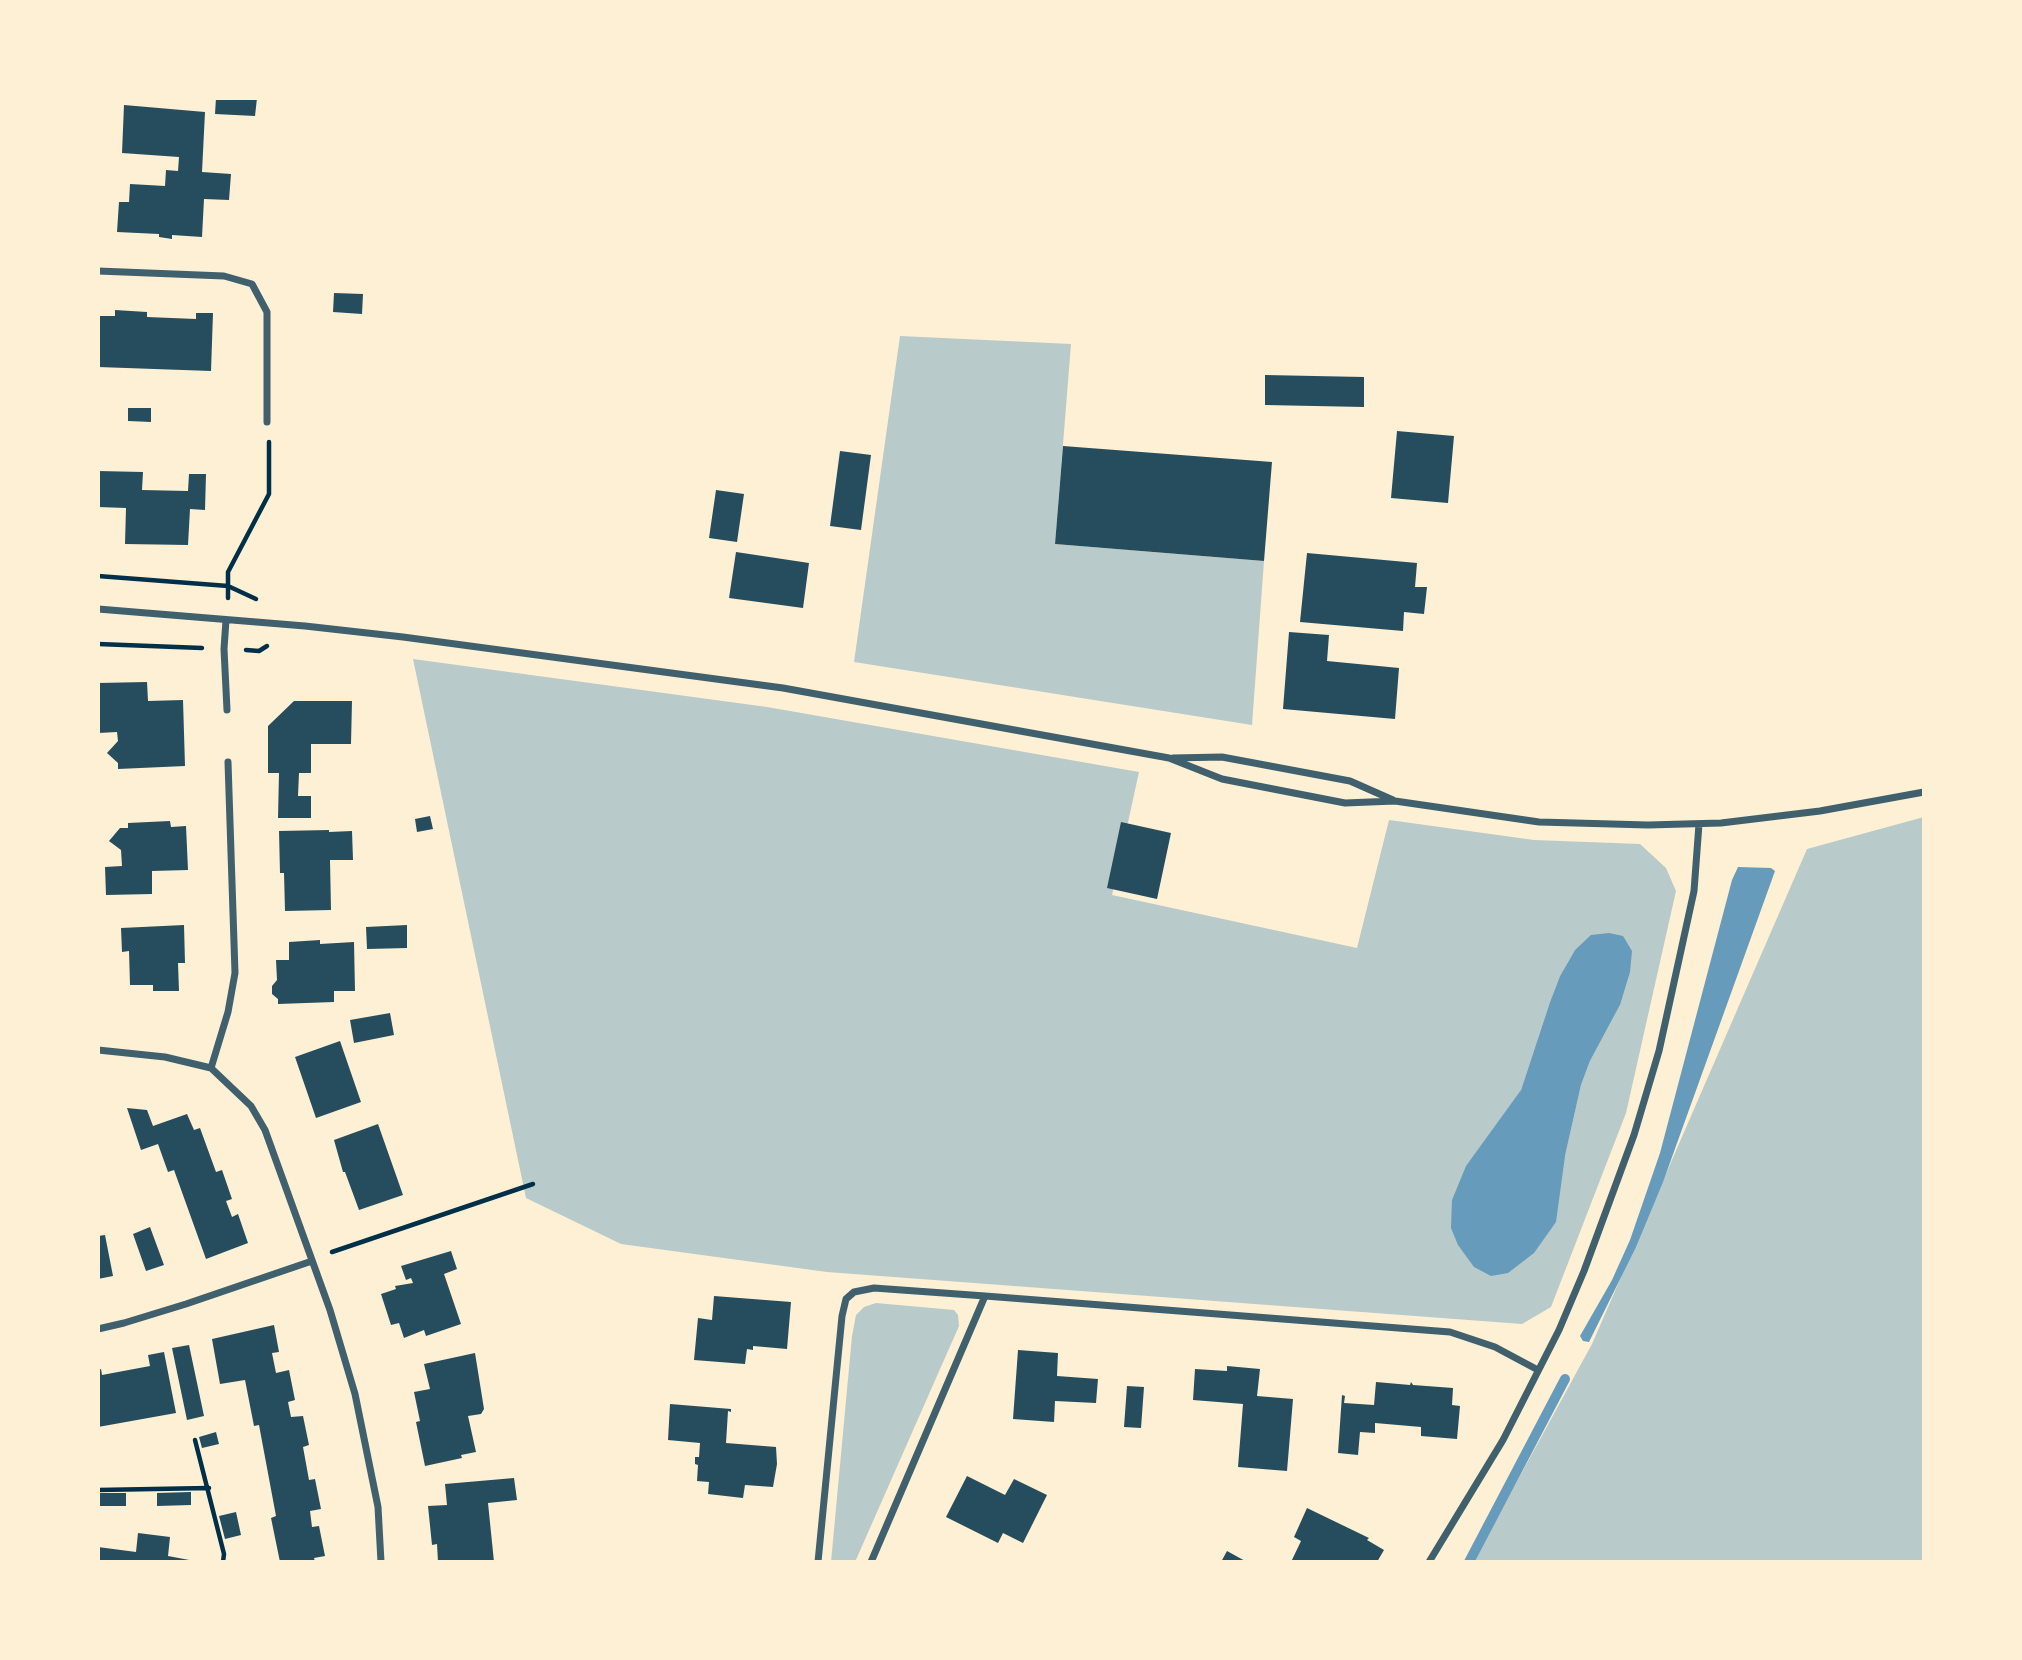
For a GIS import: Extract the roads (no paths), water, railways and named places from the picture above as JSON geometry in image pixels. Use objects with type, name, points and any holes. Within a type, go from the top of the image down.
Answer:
[{"type":"street","points":[[98,271],[224,276],[252,284],[267,312],[267,422]]},
{"type":"street","points":[[98,610],[403,637],[783,688],[1169,758],[1222,779],[1345,803],[1395,801],[1539,822],[1699,824],[1820,811],[1924,792]]},
{"type":"street","points":[[226,620],[224,649],[227,710]]},
{"type":"street","points":[[1169,758],[1222,757],[1350,781],[1395,801]]},
{"type":"street","points":[[211,1068],[228,1012],[234,973],[228,762]]},
{"type":"street","points":[[1429,1562],[1503,1440],[1559,1330],[1584,1271],[1634,1135],[1672,996],[1694,891],[1699,824]]},
{"type":"street","points":[[98,1050],[165,1058],[211,1068],[251,1106],[265,1130],[330,1310],[355,1394],[378,1507],[381,1562]]},
{"type":"street","points":[[98,1329],[186,1304],[311,1260]]},
{"type":"street","points":[[818,1562],[842,1316],[846,1299],[854,1292],[874,1288],[1450,1332],[1495,1347],[1538,1370]]},
{"type":"street","points":[[872,1562],[985,1296]]},
{"type":"water","points":[[1738,867],[1771,868],[1775,871],[1663,1182],[1636,1247],[1589,1342],[1583,1341],[1580,1336],[1612,1280],[1630,1240],[1660,1153],[1732,880]]},
{"type":"water","points":[[1609,933],[1623,936],[1632,951],[1630,972],[1620,1005],[1590,1061],[1581,1085],[1565,1156],[1556,1222],[1534,1253],[1508,1273],[1491,1276],[1474,1267],[1458,1245],[1451,1228],[1452,1200],[1466,1166],[1521,1090],[1560,976],[1575,950],[1591,935]]},
{"type":"waterway","points":[[1469,1562],[1565,1379]]}]
